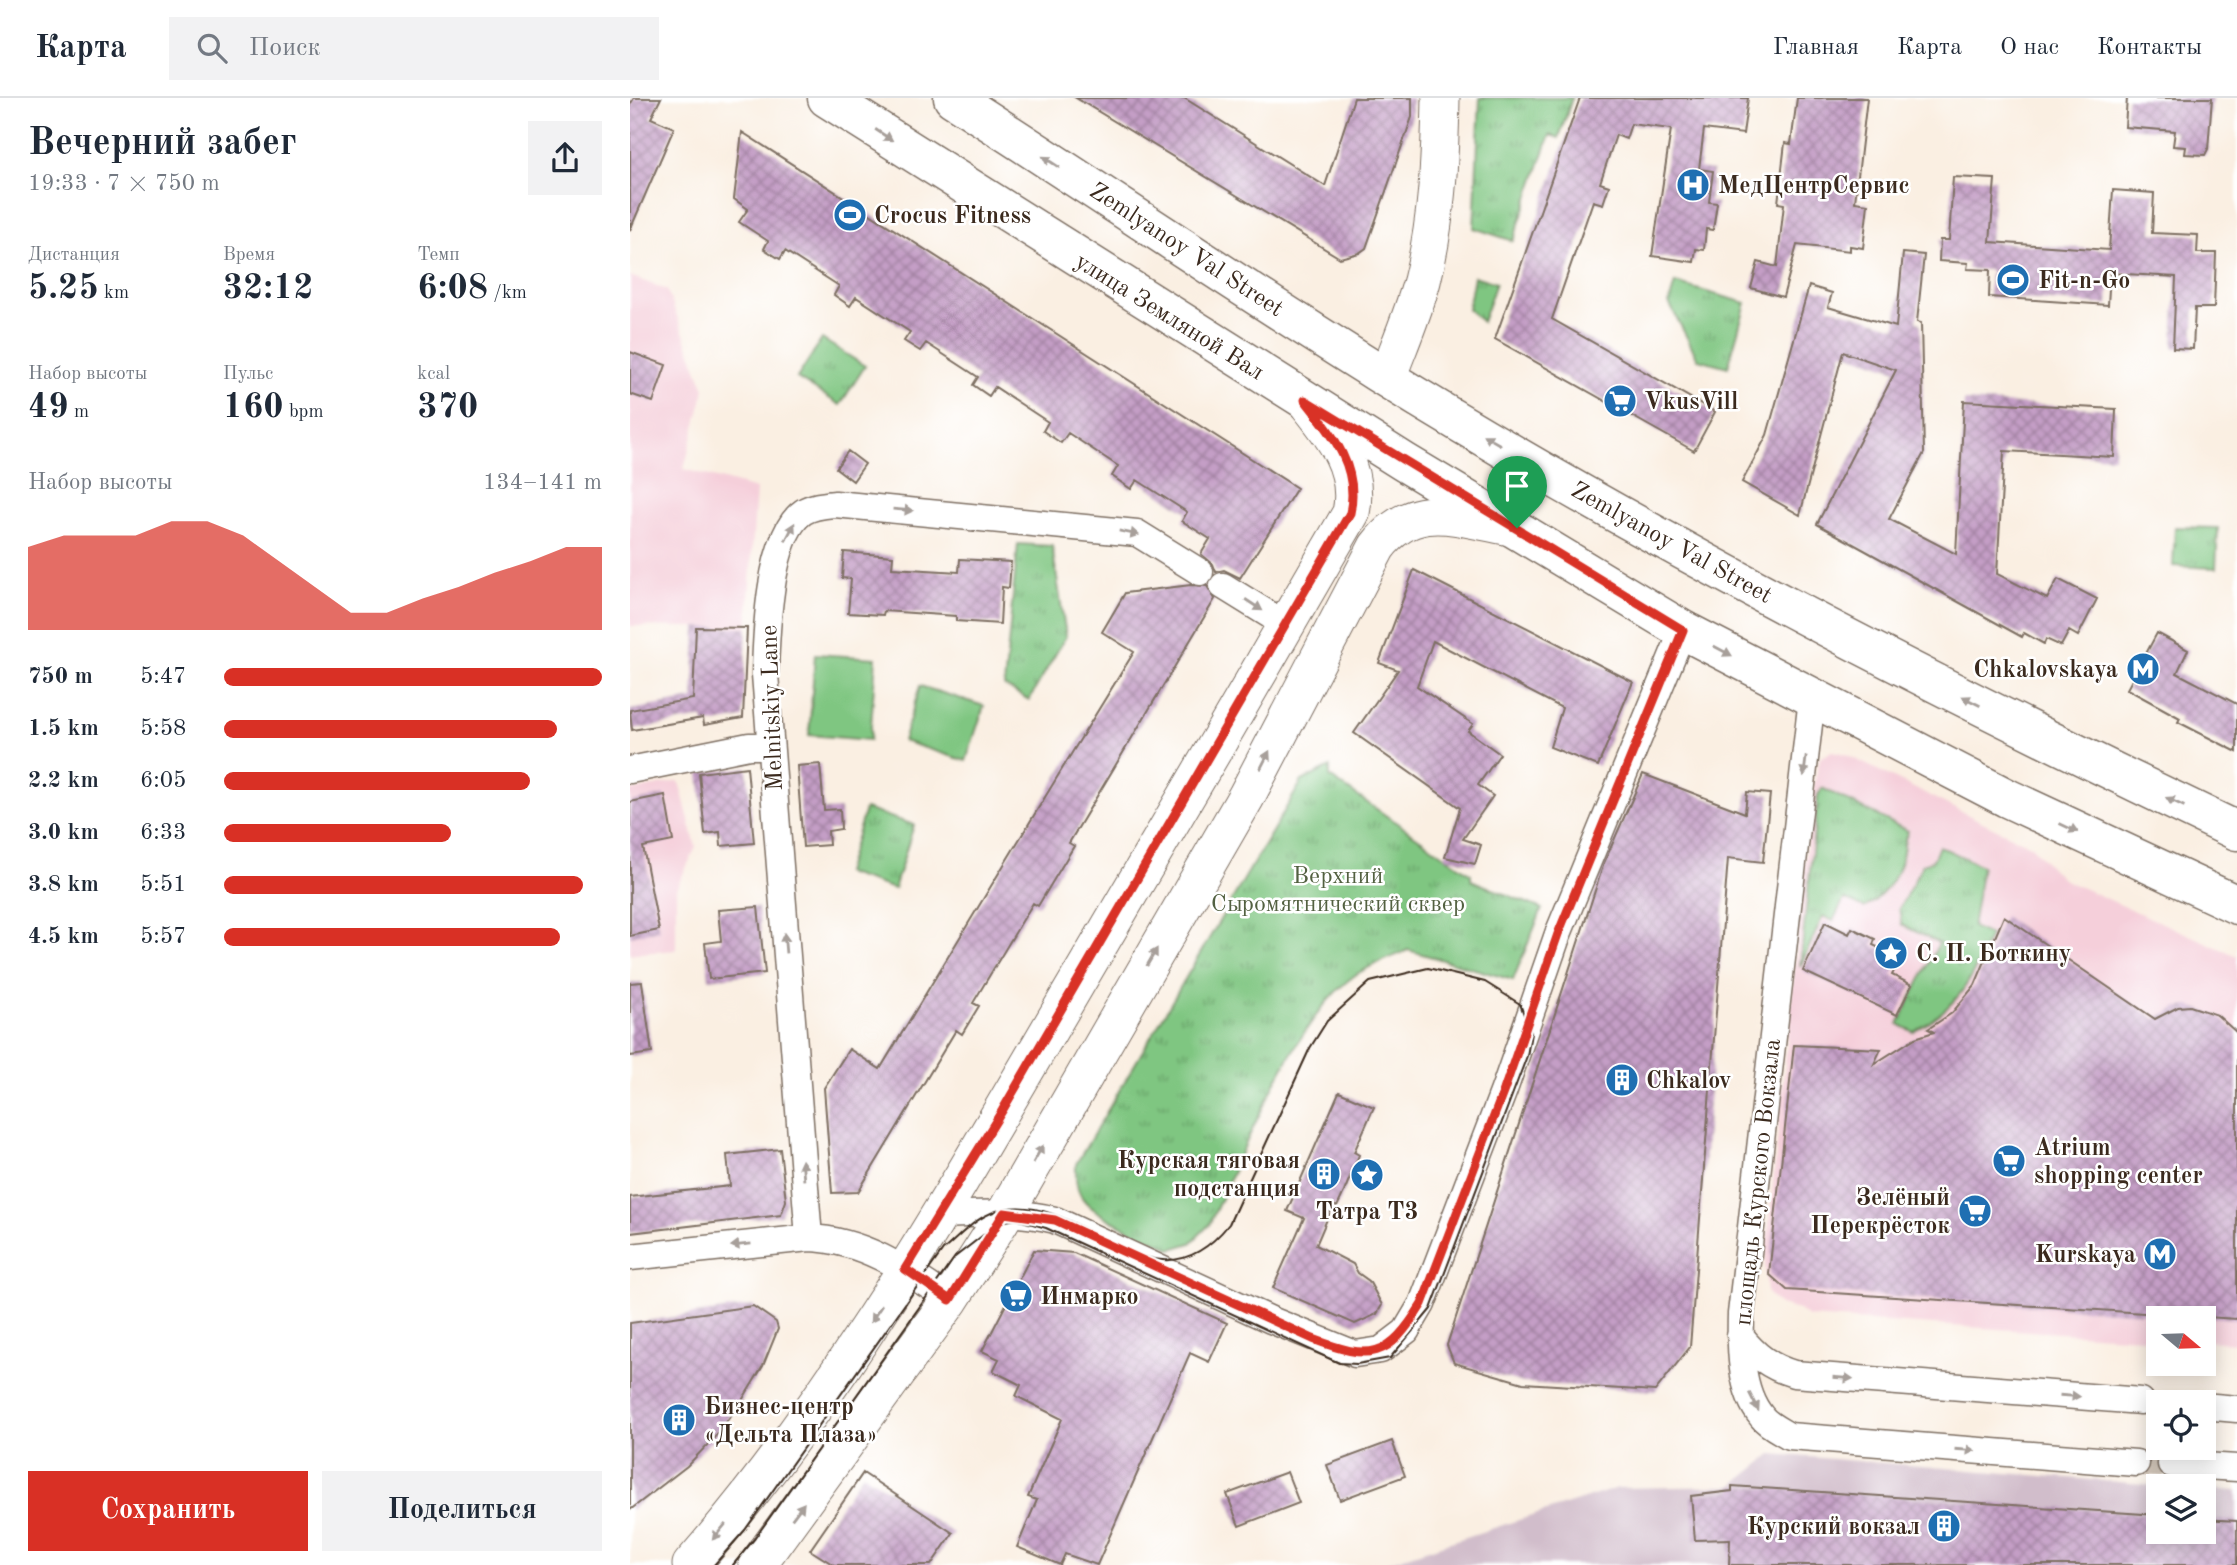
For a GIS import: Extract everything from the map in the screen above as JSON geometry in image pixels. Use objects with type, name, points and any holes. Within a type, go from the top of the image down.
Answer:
[{"type":"main road","name":"улица Земляной Вал","points":[[827,98],[1305,400],[1517,528]]},
{"type":"main road","name":"Zemlyanoy Val Street","points":[[953,98],[1387,378],[1697,558],[2055,744],[2237,831]]},
{"type":"main road","points":[[1387,378],[1409,321],[1424,271],[1440,157],[1441,98]]},
{"type":"main road","points":[[691,1565],[783,1449],[939,1215],[1350,513],[1353,481],[1340,447],[1305,400]]},
{"type":"main road","points":[[757,1565],[950,1300],[1004,1213],[1246,797],[1377,547],[1398,525],[1428,514],[1517,528],[1683,630],[1812,698],[2007,798],[2237,905]]},
{"type":"street","name":"Melnitskiy Lane","points":[[809,1238],[765,674],[772,587],[779,554],[792,526],[803,512],[835,504],[1137,533],[1286,625]]},
{"type":"street","points":[[939,1215],[1004,1213],[1055,1220],[1313,1339],[1356,1354],[1381,1350],[1406,1331],[1422,1304],[1504,1090],[1540,981],[1614,791],[1683,630]]},
{"type":"street","name":"площадь Курского Вокзала","points":[[1812,698],[1740,1336],[1754,1353],[1772,1367],[1794,1374],[2141,1401]]},
{"type":"street","points":[[630,770],[749,746],[769,746]]},
{"type":"street","points":[[630,1257],[809,1238],[848,1243],[880,1255],[950,1300]]},
{"type":"street","points":[[1740,1336],[1749,1398],[1763,1419],[1789,1436],[2136,1463]]},
{"type":"street","points":[[2216,1407],[2237,1409]]},
{"type":"street","points":[[2171,1464],[2237,1468]]},
{"type":"shaded area","points":[[630,276],[667,290],[705,389],[684,469],[756,489],[747,628],[630,626]]},
{"type":"shaded area","name":"Atrium shopping center","points":[[1832,751],[1845,754],[2031,846],[2062,879],[2237,956],[2237,1343],[2216,1342],[2216,1306],[2146,1306],[2146,1338],[1808,1317],[1799,1310],[1780,1305],[1767,1293],[1765,1264],[1812,795],[1820,758]]},
{"type":"shaded area","points":[[679,781],[696,847],[676,889],[676,950],[630,954],[630,791]]},
{"type":"shaded area","points":[[1772,1454],[2146,1484],[2146,1544],[2216,1544],[2216,1490],[2237,1491],[2237,1565],[1379,1565],[1618,1488],[1732,1486]]},
{"type":"green space","points":[[1480,98],[1572,98],[1559,138],[1550,135],[1513,241],[1474,228]]},
{"type":"green space","points":[[1474,276],[1496,283],[1482,322],[1468,309]]},
{"type":"green space","points":[[1675,283],[1746,303],[1728,367],[1698,359],[1669,303]]},
{"type":"green space","points":[[822,339],[865,366],[840,405],[797,378]]},
{"type":"green space","points":[[2175,527],[2218,528],[2216,568],[2173,566]]},
{"type":"green space","points":[[1018,544],[1052,546],[1066,636],[1029,700],[1004,686]]},
{"type":"green space","points":[[815,654],[876,658],[870,740],[809,735]]},
{"type":"green space","points":[[920,686],[984,706],[966,761],[903,741]]},
{"type":"green space","name":"Верхний Сыромятнический сквер","points":[[1330,767],[1330,777],[1471,874],[1471,880],[1542,909],[1513,980],[1408,950],[1360,972],[1332,996],[1290,1055],[1253,1127],[1209,1225],[1191,1243],[1172,1249],[1097,1212],[1081,1196],[1076,1180],[1076,1164],[1302,781]]},
{"type":"green space","points":[[1822,788],[1908,831],[1900,865],[1888,887],[1864,908],[1844,899],[1833,921],[1823,916],[1800,967],[1818,795]]},
{"type":"green space","points":[[865,809],[914,825],[894,889],[845,873]]},
{"type":"green space","points":[[1939,846],[1982,866],[1972,927],[1990,935],[1962,991],[1943,1012],[1914,1032],[1898,1024],[1939,943],[1902,925],[1899,909],[1923,864],[1933,860]]},
{"type":"building","points":[[634,98],[661,98],[651,118],[674,128],[630,230],[630,105]]},
{"type":"building","points":[[1076,98],[1184,98],[1325,186],[1354,98],[1412,98],[1412,117],[1366,248],[1359,253],[1340,258]]},
{"type":"building","points":[[1580,98],[1748,98],[1743,134],[1704,129],[1699,169],[1713,171],[1709,202],[1717,203],[1713,230],[1706,229],[1704,250],[1696,249],[1694,262],[1652,256],[1671,129],[1631,124],[1626,139],[1616,135],[1600,183],[1609,186],[1603,204],[1593,201],[1552,319],[1715,412],[1694,451],[1495,339]]},
{"type":"building","points":[[1797,98],[1867,98],[1855,202],[1868,204],[1863,248],[1850,246],[1850,251],[1797,245],[1783,297],[1751,288],[1758,262],[1777,267],[1784,204],[1778,203],[1785,143],[1791,144]]},
{"type":"building","points":[[2127,98],[2212,98],[2208,149],[2205,155],[2185,154],[2186,147],[2173,146],[2175,131],[2125,127]]},
{"type":"building","points":[[742,132],[1297,488],[1240,578],[1224,570],[1216,572],[1213,564],[1201,554],[1210,539],[1182,521],[1187,512],[1137,480],[1131,489],[1112,476],[1118,466],[1068,433],[1061,443],[1043,431],[1048,422],[995,387],[989,396],[973,385],[978,377],[926,343],[920,351],[904,341],[910,332],[856,297],[850,306],[834,295],[839,286],[785,251],[780,259],[764,249],[768,241],[739,222],[748,209],[734,199]]},
{"type":"building","points":[[1953,177],[1995,179],[1990,242],[2109,250],[2113,190],[2154,193],[2152,233],[2198,235],[2197,253],[2216,253],[2214,308],[2195,308],[2193,349],[2173,348],[2176,277],[2110,273],[2108,305],[1989,297],[1990,270],[1967,269],[1968,263],[1939,261],[1940,240],[1949,240]]},
{"type":"building","points":[[1903,253],[1924,255],[1917,322],[1921,323],[1924,453],[1889,519],[1956,554],[1964,401],[2116,409],[2114,457],[2004,451],[1997,574],[2047,599],[2058,579],[2097,599],[2078,636],[2069,631],[2061,646],[2046,639],[2044,644],[2024,633],[2022,637],[1817,524],[1896,370],[1843,352],[1800,515],[1742,482],[1767,435],[1809,286],[1832,293],[1828,307],[1896,327]]},
{"type":"building","points":[[630,352],[666,365],[653,402],[630,394]]},
{"type":"building","points":[[848,451],[865,464],[853,481],[836,468]]},
{"type":"building","points":[[844,552],[893,556],[892,568],[959,572],[960,559],[1011,562],[1009,588],[1002,587],[1000,624],[956,621],[956,616],[884,611],[883,615],[848,613],[851,579],[842,578]]},
{"type":"building","points":[[1414,570],[1633,682],[1598,766],[1550,747],[1562,708],[1433,641],[1417,686],[1473,724],[1468,731],[1500,754],[1478,785],[1493,796],[1463,839],[1481,845],[1475,864],[1445,857],[1460,808],[1354,733],[1398,670],[1379,663]]},
{"type":"building","points":[[1191,585],[1207,586],[1215,599],[1069,843],[1074,846],[1038,906],[1033,903],[973,1003],[979,1006],[962,1034],[956,1030],[858,1192],[832,1193],[824,1088],[849,1049],[880,1069],[1134,652],[1102,632],[1125,593]]},
{"type":"building","points":[[696,627],[747,628],[743,718],[704,725],[703,718],[632,730],[630,710],[693,699]]},
{"type":"building","points":[[2157,633],[2188,650],[2177,673],[2237,704],[2237,752],[2178,722],[2180,718],[2127,689]]},
{"type":"building","points":[[820,764],[824,810],[840,809],[841,829],[828,831],[829,845],[803,847],[797,766]]},
{"type":"building","points":[[747,767],[754,843],[721,846],[720,832],[705,834],[699,773]]},
{"type":"building","name":"Chkalov","points":[[1643,774],[1745,813],[1747,792],[1770,794],[1763,862],[1728,858],[1690,1347],[1655,1391],[1523,1383],[1454,1363],[1447,1345],[1604,863]]},
{"type":"building","points":[[665,795],[673,841],[643,847],[659,930],[630,936],[630,802]]},
{"type":"building","points":[[758,907],[765,973],[709,979],[705,943],[721,941],[718,910]]},
{"type":"building","name":"Atrium shopping center","points":[[2004,916],[2155,1019],[2178,1007],[2190,1006],[2217,1015],[2237,1033],[2237,1319],[2216,1318],[2216,1306],[2146,1306],[2146,1313],[1787,1290],[1769,1274],[1794,1045],[1881,1049],[1874,1064],[1915,1038],[1934,1032],[1928,1029],[1952,1013],[1975,985]]},
{"type":"building","points":[[1825,922],[1849,934],[1852,928],[1875,939],[1873,945],[1900,958],[1892,975],[1912,985],[1897,1015],[1803,971]]},
{"type":"building","points":[[642,982],[652,1053],[630,1056],[630,983]]},
{"type":"building","points":[[1339,1092],[1374,1107],[1354,1152],[1359,1155],[1344,1192],[1337,1207],[1333,1205],[1316,1245],[1353,1264],[1358,1273],[1369,1281],[1382,1305],[1377,1314],[1355,1324],[1273,1288],[1304,1218],[1287,1211]]},
{"type":"building","points":[[780,1149],[786,1201],[781,1215],[630,1233],[630,1197],[730,1186],[727,1155]]},
{"type":"building","points":[[1034,1250],[1074,1253],[1227,1323],[1209,1362],[1190,1353],[1097,1565],[1065,1554],[1060,1565],[1017,1547],[1037,1500],[1028,1497],[1062,1419],[1016,1396],[1021,1385],[993,1371],[999,1359],[982,1351]]},
{"type":"building","name":"Бизнес-центр «Дельта Плаза»","points":[[753,1306],[776,1322],[778,1329],[763,1366],[714,1438],[687,1466],[630,1510],[630,1323]]},
{"type":"building","points":[[1392,1441],[1405,1476],[1340,1500],[1327,1465]]},
{"type":"building","points":[[1287,1472],[1299,1503],[1239,1526],[1227,1494]]},
{"type":"building","points":[[863,1473],[953,1533],[931,1565],[834,1565],[810,1550]]},
{"type":"building","name":"Курский вокзал","points":[[1732,1486],[2146,1514],[2146,1544],[2216,1544],[2216,1520],[2237,1521],[2237,1565],[1729,1565],[1730,1539],[1695,1540],[1691,1496],[1732,1491]]},
{"type":"tunnel","points":[[2136,1463],[2171,1464]]},
{"type":"tram line","points":[[714,1565],[745,1530],[943,1250],[978,1220],[1004,1209],[1034,1209],[1063,1218],[1146,1257],[1173,1260],[1201,1250],[1229,1224],[1310,1048],[1327,1021],[1370,982],[1428,968],[1485,982],[1520,1004],[1531,1033],[1527,1056],[1431,1309],[1390,1358],[1357,1364],[1339,1363],[1046,1228],[1016,1219],[1000,1222],[955,1257],[733,1565]]},
{"type":"place","name":"МедЦентрСервис","points":[[1693,185]]},
{"type":"place","name":"Crocus Fitness","points":[[850,215]]},
{"type":"place","name":"Fit-n-Go","points":[[2013,280]]},
{"type":"place","name":"VkusVill","points":[[1620,401]]},
{"type":"place","name":"Chkalovskaya","points":[[2143,669]]},
{"type":"place","name":"С. П. Боткину","points":[[1891,953]]},
{"type":"place","name":"Chkalov","points":[[1622,1080]]},
{"type":"place","name":"Atrium shopping center","points":[[2009,1161]]},
{"type":"place","name":"Курская тяговая подстанция","points":[[1324,1174]]},
{"type":"place","name":"Татра T3","points":[[1367,1175]]},
{"type":"place","name":"Зелёный Перекрёсток","points":[[1975,1211]]},
{"type":"place","name":"Kurskaya","points":[[2160,1254]]},
{"type":"place","name":"Инмарко","points":[[1016,1296]]},
{"type":"place","name":"Бизнес-центр «Дельта Плаза»","points":[[679,1420]]},
{"type":"place","name":"Курский вокзал","points":[[1944,1526]]},
{"type":"route","points":[[1305,400],[1517,528],[1683,630],[1610,801],[1540,981],[1504,1090],[1422,1304],[1406,1331],[1381,1350],[1356,1354],[1336,1348],[1201,1289],[1055,1220],[1037,1215],[1004,1213],[950,1300],[905,1269],[1002,1111],[1350,513],[1353,481],[1348,464],[1330,432],[1305,400]]}]
